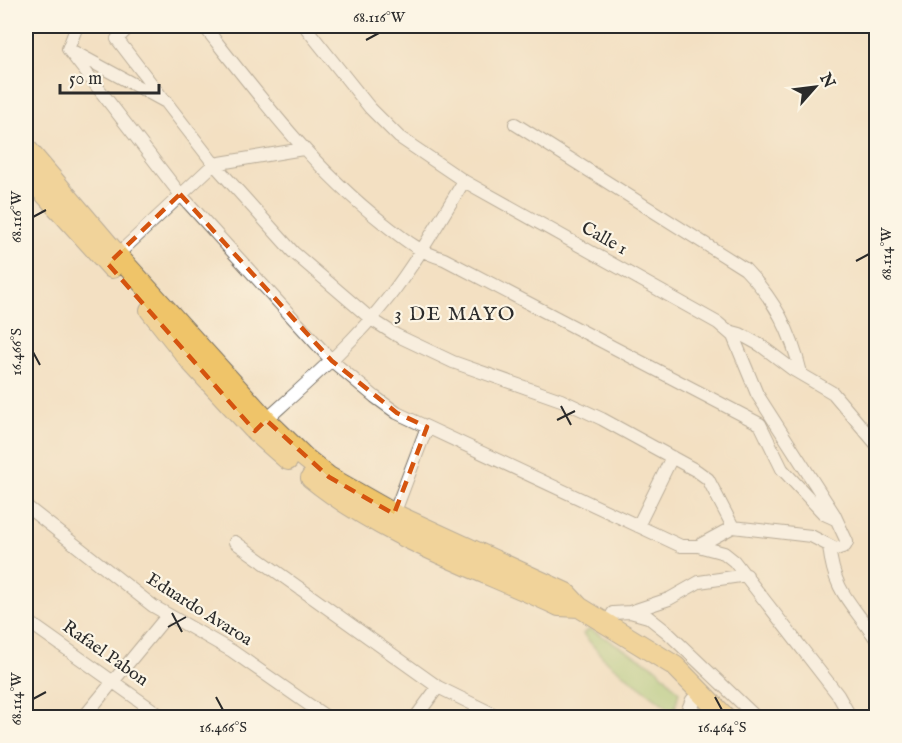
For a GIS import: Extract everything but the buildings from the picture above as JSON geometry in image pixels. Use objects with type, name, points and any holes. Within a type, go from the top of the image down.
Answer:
[{"type":"highway","points":[[26,148],[112,260]]},
{"type":"highway","points":[[26,160],[36,184],[112,260],[261,425],[391,521],[566,593],[579,606],[675,666],[726,717]]},
{"type":"street","points":[[69,49],[77,26]]},
{"type":"street","points":[[204,26],[303,149],[360,204],[421,252],[444,259],[760,424],[783,469],[824,514],[837,519]]},
{"type":"street","points":[[127,29],[117,39],[213,164],[294,252],[370,319],[453,362],[510,384],[561,400],[708,478],[733,527]]},
{"type":"street","name":"Calle 1","points":[[307,29],[370,108],[399,137],[464,181],[729,332],[740,334],[760,345],[833,393],[876,444]]},
{"type":"street","points":[[69,49],[166,102]]},
{"type":"street","points":[[69,49],[180,194],[332,361],[397,413],[681,546],[698,546],[724,553],[747,574],[838,695],[851,717]]},
{"type":"street","points":[[515,124],[745,269],[764,289],[781,314],[795,347],[801,373]]},
{"type":"street","points":[[112,260],[213,164],[303,149]]},
{"type":"street","points":[[261,425],[332,361],[370,319],[421,252],[464,181]]},
{"type":"street","points":[[698,546],[733,527],[811,536],[829,546],[841,548],[847,542],[837,519],[757,394],[729,332]]},
{"type":"street","points":[[391,521],[427,427]]},
{"type":"street","points":[[638,526],[672,458]]},
{"type":"street","name":"Eduardo Avaroa","points":[[26,506],[167,616],[232,651],[328,717]]},
{"type":"street","points":[[235,542],[438,687],[501,717]]},
{"type":"street","points":[[829,546],[832,574],[841,591],[876,639]]},
{"type":"street","points":[[608,623],[614,614],[630,612],[669,599],[699,582],[747,574]]},
{"type":"street","points":[[630,612],[648,617],[667,632],[757,717]]},
{"type":"street","points":[[83,717],[167,616]]},
{"type":"street","name":"Rafael Pabon","points":[[26,620],[164,717]]},
{"type":"street","points":[[415,717],[438,687]]},
{"type":"street","points":[[686,717],[693,700],[702,692]]},
{"type":"highlighted area","points":[[180,194],[332,361],[397,413],[427,427],[394,514],[329,477],[266,420],[255,431],[108,264]]},
{"type":"green space","points":[[590,629],[657,668],[679,692],[674,712],[605,660],[583,634]]},
{"type":"district","name":"3 DE MAYO","points":[[455,314]]}]
